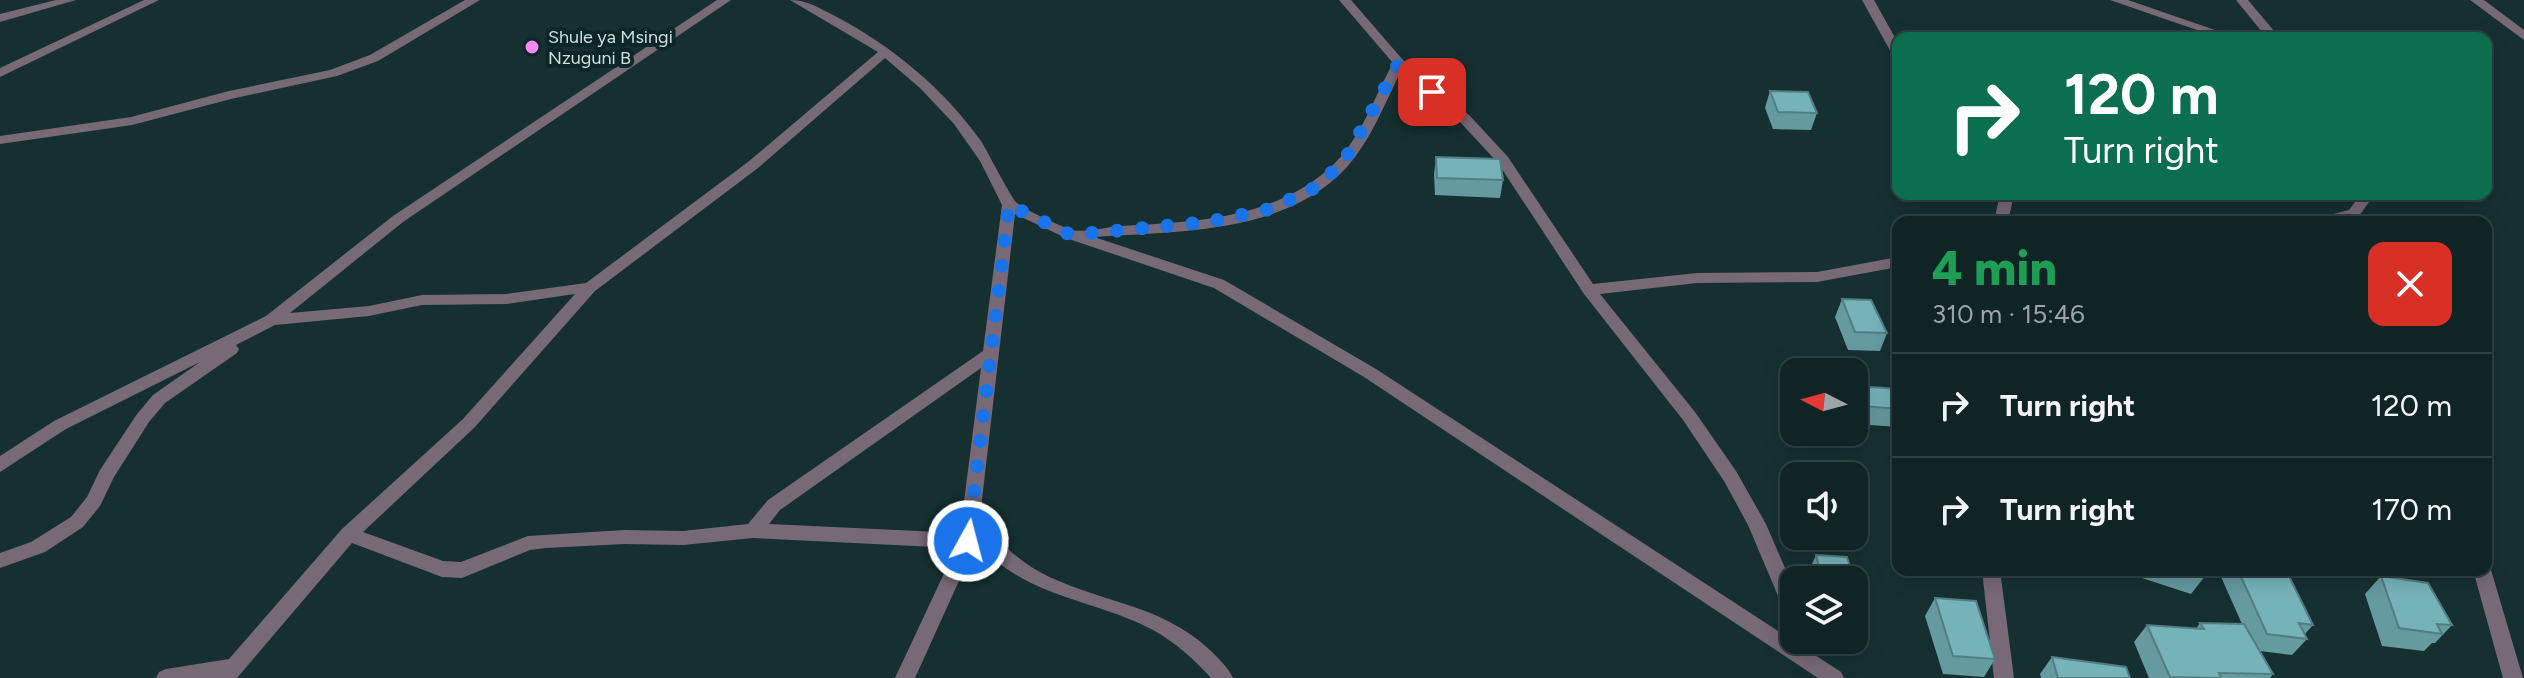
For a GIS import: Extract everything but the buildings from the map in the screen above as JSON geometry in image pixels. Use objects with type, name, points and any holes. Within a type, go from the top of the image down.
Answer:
[{"type":"street","points":[[0,18],[70,0]]},
{"type":"street","points":[[0,73],[153,0]]},
{"type":"street","points":[[0,140],[132,121],[229,95],[333,73],[374,58],[474,0]]},
{"type":"street","points":[[0,561],[38,547],[77,522],[94,501],[106,475],[143,418],[159,399],[272,320],[398,219],[725,0]]},
{"type":"street","points":[[796,0],[885,52],[947,105],[998,177],[1009,205],[968,541],[905,678]]},
{"type":"street","points":[[1345,0],[1399,63],[1465,119],[1503,160],[1589,290],[1689,416],[1730,476],[1757,524],[1780,578]]},
{"type":"street","points":[[1868,0],[1892,43]]},
{"type":"street","points":[[2116,0],[2214,32]]},
{"type":"street","points":[[2242,0],[2269,32]]},
{"type":"street","points":[[2476,0],[2523,34]]},
{"type":"street","points":[[166,678],[230,672],[349,534],[469,423],[590,287],[753,165],[885,52]]},
{"type":"street","points":[[1071,235],[1240,217],[1310,191],[1343,163],[1399,63]]},
{"type":"street","points":[[2346,216],[2354,213],[2362,200]]},
{"type":"street","points":[[1009,205],[1071,235],[1219,284],[1370,373],[1780,632]]},
{"type":"street","points":[[1589,290],[1697,278],[1817,277],[1892,263]]},
{"type":"street","points":[[0,465],[71,419],[272,320],[369,311],[422,300],[506,299],[590,287]]},
{"type":"street","points":[[753,531],[774,505],[990,354]]},
{"type":"street","points":[[971,518],[990,544],[1016,567],[1047,584],[1153,621],[1179,638],[1223,678]]},
{"type":"street","points":[[349,534],[442,569],[462,570],[528,543],[624,537],[683,538],[753,531],[968,541]]},
{"type":"street","points":[[1992,576],[2004,678]]},
{"type":"street","points":[[2484,576],[2513,678]]},
{"type":"street","points":[[1812,654],[1834,678]]},
{"type":"place","name":"Shule ya Msingi Nzuguni B","points":[[532,47]]},
{"type":"route","points":[[968,541],[1009,205],[1071,235],[1240,217],[1266,210],[1310,191],[1343,163],[1399,63],[1432,92]]}]
